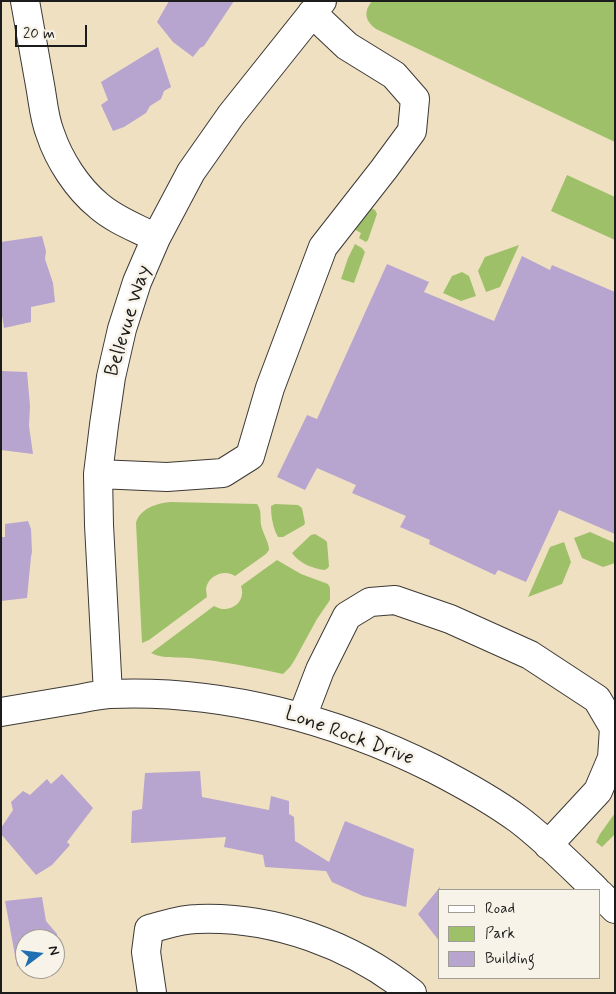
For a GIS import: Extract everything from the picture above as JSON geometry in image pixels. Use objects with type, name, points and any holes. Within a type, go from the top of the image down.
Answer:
[{"type":"street","points":[[25,1],[44,110],[50,134],[59,155],[71,175],[99,207],[116,218],[156,238]]},
{"type":"street","points":[[98,474],[167,477],[223,473],[250,456],[270,388],[323,247],[412,131],[415,99],[394,75],[347,46],[317,7]]},
{"type":"street","name":"Bellevue Way","points":[[108,694],[98,474],[111,377],[122,329],[137,282],[156,238],[172,204],[191,172],[231,115],[317,7]]},
{"type":"street","points":[[302,717],[320,670],[347,616],[370,602],[395,600],[450,618],[530,655],[597,699],[614,728],[612,758],[598,791],[548,845]]},
{"type":"street","name":"Lone Rock Drive","points":[[1,712],[108,694],[140,694],[222,700],[302,717],[377,742],[486,797],[548,845],[595,889]]},
{"type":"street","points":[[601,895],[615,909]]},
{"type":"street","points":[[152,993],[146,952],[149,929],[173,922],[196,919],[240,920],[283,928],[323,941],[359,958],[394,978],[412,993]]},
{"type":"green space","points":[[372,1],[615,1],[615,142],[376,29],[369,23],[366,16],[367,9]]},
{"type":"green space","points":[[567,175],[615,197],[615,240],[551,211]]},
{"type":"green space","points":[[369,207],[375,210],[377,214],[366,242],[359,238],[361,233],[352,228]]},
{"type":"green space","points":[[355,244],[365,252],[354,283],[341,279]]},
{"type":"green space","points":[[519,245],[500,287],[486,292],[478,271],[485,257]]},
{"type":"green space","points":[[462,272],[469,276],[476,296],[461,301],[443,293],[452,276]]},
{"type":"green space","points":[[171,502],[257,504],[269,550],[235,576],[222,573],[213,577],[207,584],[207,597],[149,640],[142,643],[136,523],[141,514],[150,507]]},
{"type":"green space","points":[[275,504],[298,505],[302,508],[304,525],[283,537],[278,537],[271,514],[271,506]]},
{"type":"green space","points":[[590,532],[615,543],[615,563],[603,567],[582,558],[574,538]]},
{"type":"green space","points":[[315,534],[327,542],[329,566],[325,570],[307,565],[298,560],[292,553],[311,535]]},
{"type":"green space","points":[[564,542],[571,562],[562,584],[528,597],[550,547]]},
{"type":"green space","points":[[277,560],[301,574],[328,584],[330,588],[330,600],[317,619],[294,661],[283,674],[225,663],[165,657],[151,653],[214,606],[225,609],[235,606],[241,598],[241,586]]},
{"type":"green space","points":[[615,813],[615,834],[602,847],[596,842]]},
{"type":"building","points":[[169,1],[234,1],[204,46],[193,57],[173,42],[157,22]]},
{"type":"building","points":[[158,47],[171,87],[164,91],[161,99],[150,106],[146,113],[124,127],[113,131],[101,105],[108,100],[101,82]]},
{"type":"building","points":[[42,236],[46,251],[45,259],[53,283],[55,302],[31,307],[31,322],[4,328],[1,309],[1,242]]},
{"type":"building","points":[[522,256],[550,270],[552,265],[615,292],[615,534],[559,510],[526,582],[498,570],[495,575],[429,544],[430,540],[400,527],[406,516],[352,493],[356,485],[317,468],[305,490],[277,477],[307,415],[317,419],[387,264],[429,282],[424,292],[494,321]]},
{"type":"building","points":[[1,371],[27,372],[30,406],[29,426],[33,454],[1,450]]},
{"type":"building","points":[[28,521],[31,529],[32,552],[27,598],[1,601],[1,537],[5,537],[5,524]]},
{"type":"building","points":[[200,771],[202,797],[269,810],[271,796],[289,801],[289,814],[294,817],[295,841],[329,862],[345,821],[414,849],[406,907],[363,896],[332,882],[326,871],[265,867],[263,855],[224,847],[226,837],[131,843],[132,811],[142,809],[145,773]]},
{"type":"building","points":[[62,774],[93,808],[67,842],[70,845],[52,865],[36,875],[1,834],[1,828],[13,810],[11,802],[23,791],[30,795],[47,779],[51,784]]},
{"type":"building","points":[[438,889],[438,939],[418,914]]},
{"type":"building","points":[[42,897],[46,921],[53,929],[15,929],[15,955],[5,901]]}]
